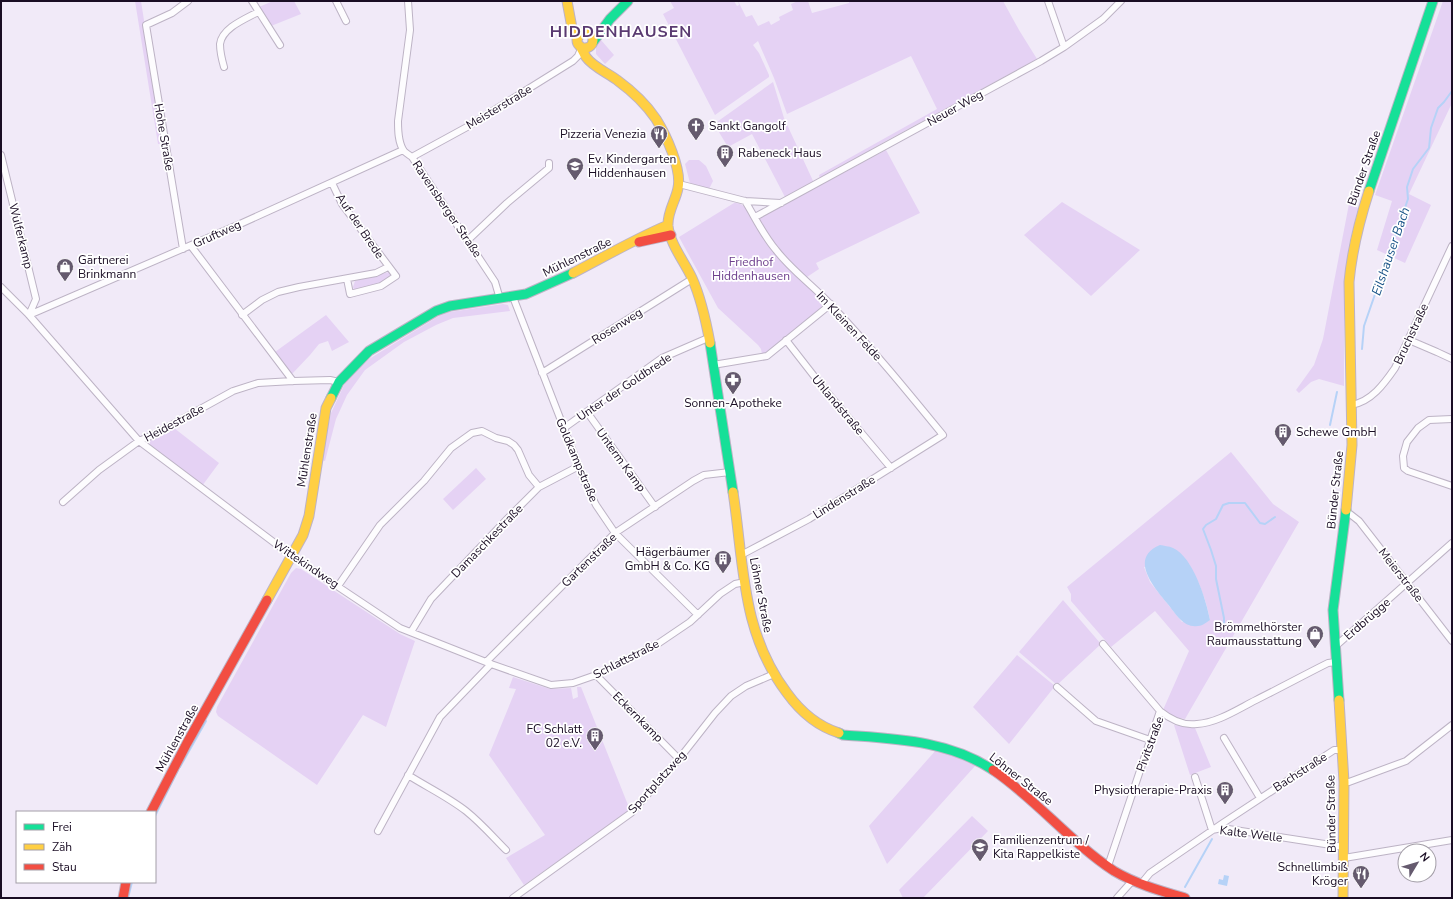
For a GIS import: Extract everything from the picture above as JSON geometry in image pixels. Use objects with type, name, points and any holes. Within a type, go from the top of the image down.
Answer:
[{"type":"main road","points":[[585,41],[628,1]]},
{"type":"main road","name":"Bünder Straße","points":[[1343,898],[1344,782],[1334,644],[1333,603],[1346,514],[1352,445],[1349,282],[1355,237],[1359,221],[1433,1]]},
{"type":"main road","points":[[568,5],[576,27],[591,54],[604,71],[636,94],[655,117],[664,133],[677,167],[679,184],[668,225]]},
{"type":"main road","name":"Löhner Straße","points":[[668,225],[671,235],[692,279],[704,315],[730,472],[751,618],[757,640],[774,674],[795,703],[816,723],[830,731],[938,746],[960,752],[984,764],[1005,778],[1108,866],[1137,882],[1185,898]]},
{"type":"main road","name":"Mühlenstraße","points":[[152,811],[187,743],[303,535],[309,516],[326,408],[339,382],[355,363],[369,351],[436,311],[450,306],[526,294],[559,280],[630,244],[644,235],[668,225]]},
{"type":"main road","name":"Mühlenstraße","points":[[630,244],[671,235]]},
{"type":"main road","points":[[122,898],[126,883]]},
{"type":"street","name":"Hohe Straße","points":[[182,249],[146,25],[172,13],[188,1]]},
{"type":"street","points":[[252,1],[280,45]]},
{"type":"street","points":[[336,1],[346,21]]},
{"type":"street","name":"Ravensberger Straße","points":[[408,1],[410,30],[398,121],[398,133],[403,150],[412,157],[468,240],[495,282],[500,299]]},
{"type":"street","points":[[1048,1],[1064,47]]},
{"type":"street","name":"Neuer Weg","points":[[754,217],[1041,61],[1104,19],[1121,1]]},
{"type":"street","points":[[224,67],[220,44],[224,34],[232,27],[258,12]]},
{"type":"street","name":"Meisterstraße","points":[[412,157],[467,127],[568,65],[578,56],[585,41]]},
{"type":"street","name":"Gruftweg","points":[[29,315],[191,246],[403,150]]},
{"type":"street","name":"Wulferkamp","points":[[1,155],[36,299],[29,315]]},
{"type":"street","points":[[468,240],[549,168],[549,163]]},
{"type":"street","name":"Auf der Brede","points":[[332,183],[342,204],[388,268],[396,276],[380,286],[350,294],[347,279]]},
{"type":"street","points":[[679,184],[745,200],[781,203]]},
{"type":"street","points":[[745,200],[754,217]]},
{"type":"street","name":"Im Kleinen Felde","points":[[754,217],[775,250],[831,304],[884,364],[943,435]]},
{"type":"street","points":[[191,246],[242,315],[293,380]]},
{"type":"street","name":"Bruchstraße","points":[[1351,406],[1369,398],[1382,386],[1395,368],[1452,246]]},
{"type":"street","name":"Auf der Brede","points":[[242,315],[262,300],[278,292],[376,273],[388,268]]},
{"type":"street","name":"Rosenweg","points":[[542,373],[692,279]]},
{"type":"street","name":"Heidestraße","points":[[1,287],[29,315],[139,441],[155,434],[233,391],[258,383],[293,380],[330,380],[339,382]]},
{"type":"street","name":"Goldkampstraße","points":[[513,297],[586,485],[596,505],[615,533],[698,615]]},
{"type":"street","points":[[713,365],[767,356],[831,304]]},
{"type":"street","name":"Unter der Goldbrede","points":[[564,428],[662,358],[708,338]]},
{"type":"street","name":"Uhlandstraße","points":[[786,340],[821,385],[891,468]]},
{"type":"street","points":[[1409,340],[1452,360]]},
{"type":"street","name":"Unterm Kamp","points":[[587,412],[655,507]]},
{"type":"street","points":[[1452,419],[1429,420],[1418,428],[1407,442],[1403,456],[1404,468],[1408,471],[1452,486]]},
{"type":"street","points":[[338,586],[380,525],[424,482],[451,448],[472,433],[482,431],[496,438],[508,441],[514,445],[518,450],[529,475],[539,487]]},
{"type":"street","name":"Lindenstraße","points":[[741,554],[809,519],[943,435]]},
{"type":"street","points":[[63,502],[98,470],[139,441]]},
{"type":"street","name":"Wittekindweg","points":[[139,441],[292,556],[400,628],[489,663]]},
{"type":"street","name":"Damaschkestraße","points":[[411,632],[435,594],[539,487],[579,466]]},
{"type":"street","name":"Gartenstraße","points":[[489,663],[615,533],[693,480],[704,475],[730,472]]},
{"type":"street","name":"Meierstraße","points":[[1346,514],[1350,514],[1359,521],[1452,641]]},
{"type":"street","name":"Erdbrügge","points":[[1334,644],[1338,644],[1452,543]]},
{"type":"street","name":"Schlattstraße","points":[[489,663],[551,685],[573,683],[596,675],[659,643],[698,615],[720,594],[735,584],[745,582]]},
{"type":"street","points":[[1103,644],[1160,711]]},
{"type":"street","name":"Pivitstraße","points":[[1108,866],[1160,711],[1169,718],[1196,725],[1214,720],[1233,712],[1328,663],[1336,662]]},
{"type":"street","points":[[378,831],[440,717],[489,663]]},
{"type":"street","name":"Sportplatzweg","points":[[514,898],[631,813],[679,759],[730,696],[746,686],[774,674]]},
{"type":"street","name":"Eckernkamp","points":[[596,675],[679,759]]},
{"type":"street","points":[[1057,687],[1096,721],[1150,740]]},
{"type":"street","points":[[1344,782],[1348,782],[1406,761],[1452,725]]},
{"type":"street","name":"Bachstraße","points":[[1224,738],[1260,798]]},
{"type":"street","name":"Bachstraße","points":[[1117,898],[1137,882],[1260,798],[1334,750],[1342,750]]},
{"type":"street","points":[[408,776],[437,792],[466,811],[506,850]]},
{"type":"street","name":"Kalte Welle","points":[[1195,777],[1212,830],[1222,828],[1344,847]]},
{"type":"street","points":[[1344,858],[1452,840]]},
{"type":"green space","points":[[135,1],[141,1],[163,143],[158,144]]},
{"type":"green space","points":[[273,1],[294,1],[301,14],[271,26],[259,7]]},
{"type":"green space","points":[[670,1],[734,1],[737,6],[739,5],[738,1],[746,17],[752,15],[758,26],[769,21],[771,25],[780,20],[779,17],[793,10],[791,4],[798,1],[808,1],[812,13],[849,3],[849,1],[1003,1],[1037,59],[884,142],[820,179],[819,175],[937,109],[911,56],[787,114],[774,78],[758,41],[753,45],[759,53],[769,77],[715,115],[663,14],[674,8]]},
{"type":"green space","points":[[1443,1],[1452,1],[1452,103],[1409,194],[1431,205],[1405,263],[1377,250],[1392,201],[1375,195]]},
{"type":"green space","points":[[601,40],[614,55],[605,64],[596,54],[596,47]]},
{"type":"green space","points":[[773,82],[784,118],[814,183],[785,197],[752,134],[728,147],[714,124]]},
{"type":"green space","name":"Friedhof Hiddenhausen","points":[[886,150],[920,213],[816,263],[819,269],[807,277],[811,281],[806,285],[815,292],[821,301],[822,308],[762,354],[758,345],[718,308],[679,237],[734,203],[744,206],[754,221]]},
{"type":"green space","points":[[689,160],[699,160],[706,166],[713,181],[709,189],[690,183],[685,164]]},
{"type":"green space","points":[[1062,202],[1140,250],[1091,296],[1024,235]]},
{"type":"green space","points":[[1349,204],[1358,208],[1349,244],[1344,284],[1344,386],[1319,379],[1311,382],[1299,393],[1296,390],[1314,365],[1323,339]]},
{"type":"green space","points":[[389,272],[391,275],[384,281],[374,286],[354,290],[353,287],[355,281]]},
{"type":"green space","points":[[503,304],[508,305],[510,311],[453,318],[436,325],[404,342],[365,370],[347,395],[336,419],[325,461],[321,460],[331,413],[345,383],[369,359],[439,316],[450,312]]},
{"type":"green space","points":[[326,315],[349,342],[332,351],[328,341],[319,344],[292,374],[275,352]]},
{"type":"green space","points":[[174,428],[219,463],[202,486],[150,446],[150,440]]},
{"type":"green space","points":[[1231,452],[1273,504],[1299,522],[1185,719],[1173,717],[1163,710],[1189,651],[1155,611],[1111,647],[1071,601],[1071,594],[1067,587]],"holes":[[[1189,564],[1199,584],[1210,620],[1182,622],[1150,582],[1144,567]]]},
{"type":"green space","points":[[476,468],[486,479],[453,510],[443,499]]},
{"type":"green space","points":[[296,568],[301,569],[400,634],[415,641],[386,727],[363,715],[317,785],[218,716],[216,712],[217,707],[291,573]]},
{"type":"green space","points":[[1063,600],[1101,644],[1057,685],[1019,652]]},
{"type":"green space","points":[[1017,655],[1055,686],[1009,744],[973,707]]},
{"type":"green space","points":[[513,677],[550,689],[571,688],[573,699],[578,697],[577,687],[581,687],[630,810],[524,885],[506,858],[545,835],[489,755],[516,689],[509,688]]},
{"type":"green space","points":[[1174,725],[1195,728],[1211,767],[1190,775]]},
{"type":"green space","points":[[936,750],[975,766],[887,864],[869,826]]},
{"type":"green space","points":[[972,816],[988,831],[923,898],[903,898],[899,890]]},
{"type":"water","points":[[1160,545],[1171,547],[1187,560],[1198,580],[1205,601],[1210,620],[1204,624],[1193,626],[1181,620],[1150,580],[1146,572],[1146,557],[1151,551]]},
{"type":"water","points":[[1224,875],[1229,876],[1227,886],[1218,884],[1219,879],[1223,880]]},
{"type":"waterway","name":"Eilshauser Bach","points":[[1362,349],[1364,326],[1408,199],[1407,187],[1413,169],[1429,148],[1431,128],[1438,108],[1452,91]]},
{"type":"waterway","name":"Eilshauser Bach","points":[[1330,425],[1337,392]]},
{"type":"waterway","name":"Eilshauser Bach","points":[[1224,630],[1224,618],[1216,579],[1216,566],[1203,529],[1206,525],[1216,519],[1223,505],[1229,503],[1245,503],[1260,523],[1265,524],[1275,517]]},
{"type":"waterway","points":[[180,767],[206,721]]},
{"type":"waterway","points":[[156,814],[178,770]]},
{"type":"waterway","points":[[1185,887],[1212,839]]},
{"type":"waterway","points":[[128,898],[132,883]]},
{"type":"traffic: fast","points":[[593,42],[610,19],[628,1]]},
{"type":"traffic: fast","points":[[1369,191],[1433,1]]},
{"type":"traffic: fast","points":[[331,398],[339,382],[369,351],[436,311],[450,306],[526,294],[573,273]]},
{"type":"traffic: fast","points":[[710,343],[733,492]]},
{"type":"traffic: fast","points":[[1339,700],[1333,610],[1346,510]]},
{"type":"traffic: fast","points":[[839,733],[843,735],[901,740],[939,747],[958,752],[993,770]]},
{"type":"traffic: slow","points":[[567,1],[572,28],[578,38]]},
{"type":"traffic: slow","points":[[585,32],[592,37],[593,40],[588,47],[585,48],[578,43],[577,40],[582,33],[585,32]]},
{"type":"traffic: slow","points":[[580,46],[589,61],[623,84],[652,113],[672,152],[678,171],[679,180],[677,193],[668,221],[669,233],[674,246],[689,272],[698,294],[710,343]]},
{"type":"traffic: slow","points":[[1346,510],[1352,445],[1349,282],[1356,236],[1369,191]]},
{"type":"traffic: slow","points":[[573,273],[668,225]]},
{"type":"traffic: slow","points":[[267,600],[303,535],[309,516],[326,408],[331,398]]},
{"type":"traffic: slow","points":[[733,492],[747,597],[761,646],[772,670],[787,693],[803,712],[816,722],[839,733]]},
{"type":"traffic: slow","points":[[1339,700],[1344,782],[1343,898]]},
{"type":"traffic: jam","points":[[639,242],[671,235]]},
{"type":"traffic: jam","points":[[152,811],[187,743],[267,600]]},
{"type":"traffic: jam","points":[[993,770],[1009,781],[1098,860],[1114,871],[1122,876],[1158,890],[1185,898]]},
{"type":"traffic: jam","points":[[123,898],[126,883]]},
{"type":"place","name":"Sankt Gangolf","points":[[696,141]]},
{"type":"place","name":"Pizzeria Venezia","points":[[659,149]]},
{"type":"place","name":"Rabeneck Haus","points":[[725,168]]},
{"type":"place","name":"Ev. Kindergarten Hiddenhausen","points":[[575,181]]},
{"type":"place","name":"Gärtnerei Brinkmann","points":[[65,282]]},
{"type":"place","name":"Sonnen-Apotheke","points":[[733,395]]},
{"type":"place","name":"Schewe GmbH","points":[[1283,447]]},
{"type":"place","name":"Hägerbäumer GmbH & Co. KG","points":[[723,574]]},
{"type":"place","name":"Brömmelhörster Raumausstattung","points":[[1315,649]]},
{"type":"place","name":"FC Schlatt 02 e.V.","points":[[595,751]]},
{"type":"place","name":"Physiotherapie-Praxis","points":[[1225,805]]},
{"type":"place","name":"Familienzentrum / Kita Rappelkiste","points":[[980,862]]},
{"type":"place","name":"Schnellimbiß Kröger","points":[[1361,889]]},
{"type":"district","name":"HIDDENHAUSEN","points":[[621,31]]}]
